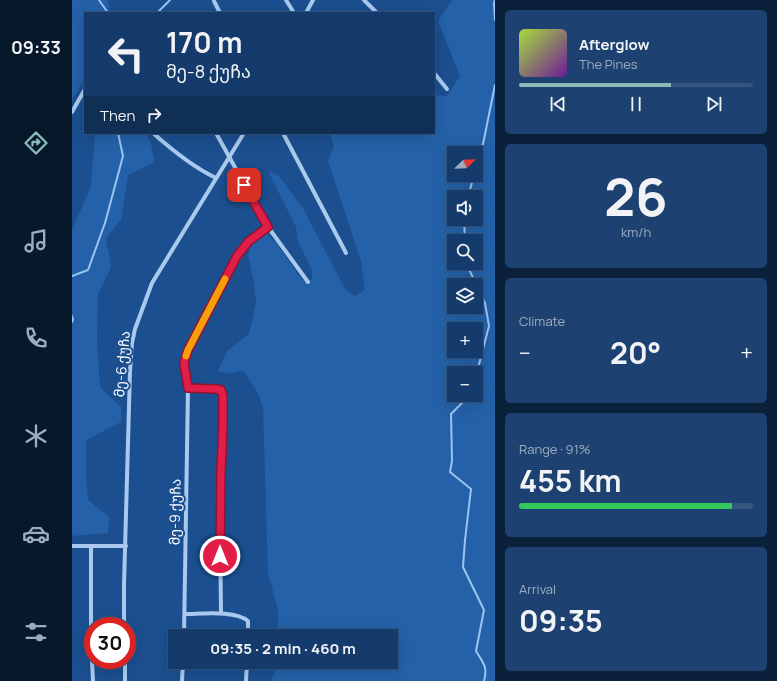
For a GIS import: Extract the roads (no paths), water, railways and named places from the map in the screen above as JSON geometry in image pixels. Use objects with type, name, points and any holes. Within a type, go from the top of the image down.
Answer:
[{"type":"street","points":[[286,0],[293,12]]},
{"type":"street","points":[[306,12],[312,0]]},
{"type":"street","points":[[364,0],[377,12]]},
{"type":"street","points":[[214,1],[220,12]]},
{"type":"street","points":[[435,74],[447,89]]},
{"type":"street","points":[[72,112],[84,91]]},
{"type":"street","points":[[154,134],[174,151],[204,172],[216,178]]},
{"type":"street","points":[[217,134],[268,227],[308,282]]},
{"type":"street","name":"მე-6 ქუჩა","points":[[124,617],[130,371],[132,343],[135,329],[152,282],[243,134]]},
{"type":"street","points":[[284,134],[346,253]]},
{"type":"street","name":"მე-9 ქუჩა","points":[[184,629],[188,388],[184,363],[188,350],[237,256],[249,241],[268,227]]},
{"type":"street","points":[[188,388],[221,390],[223,396],[220,526],[221,613]]},
{"type":"street","points":[[72,546],[126,546]]},
{"type":"street","points":[[91,546],[91,641],[93,681]]},
{"type":"street","points":[[185,614],[221,613],[244,617],[248,621],[248,629]]},
{"type":"street","points":[[125,669],[125,681]]},
{"type":"street","points":[[182,669],[182,681]]},
{"type":"street","points":[[246,681],[247,669]]},
{"type":"waterway","points":[[99,0],[107,12]]},
{"type":"waterway","points":[[158,12],[170,0]]},
{"type":"waterway","points":[[495,0],[495,20]]},
{"type":"waterway","points":[[483,146],[495,85]]},
{"type":"waterway","points":[[72,276],[88,270],[105,223],[123,156],[118,134]]},
{"type":"waterway","points":[[470,190],[472,182]]},
{"type":"waterway","points":[[464,226],[465,234]]},
{"type":"waterway","points":[[469,270],[485,303],[489,326],[479,366]]},
{"type":"waterway","points":[[72,316],[72,322]]},
{"type":"waterway","points":[[463,402],[451,414],[452,461],[450,472],[471,489],[463,567],[484,610],[476,651],[485,668],[484,681]]}]
